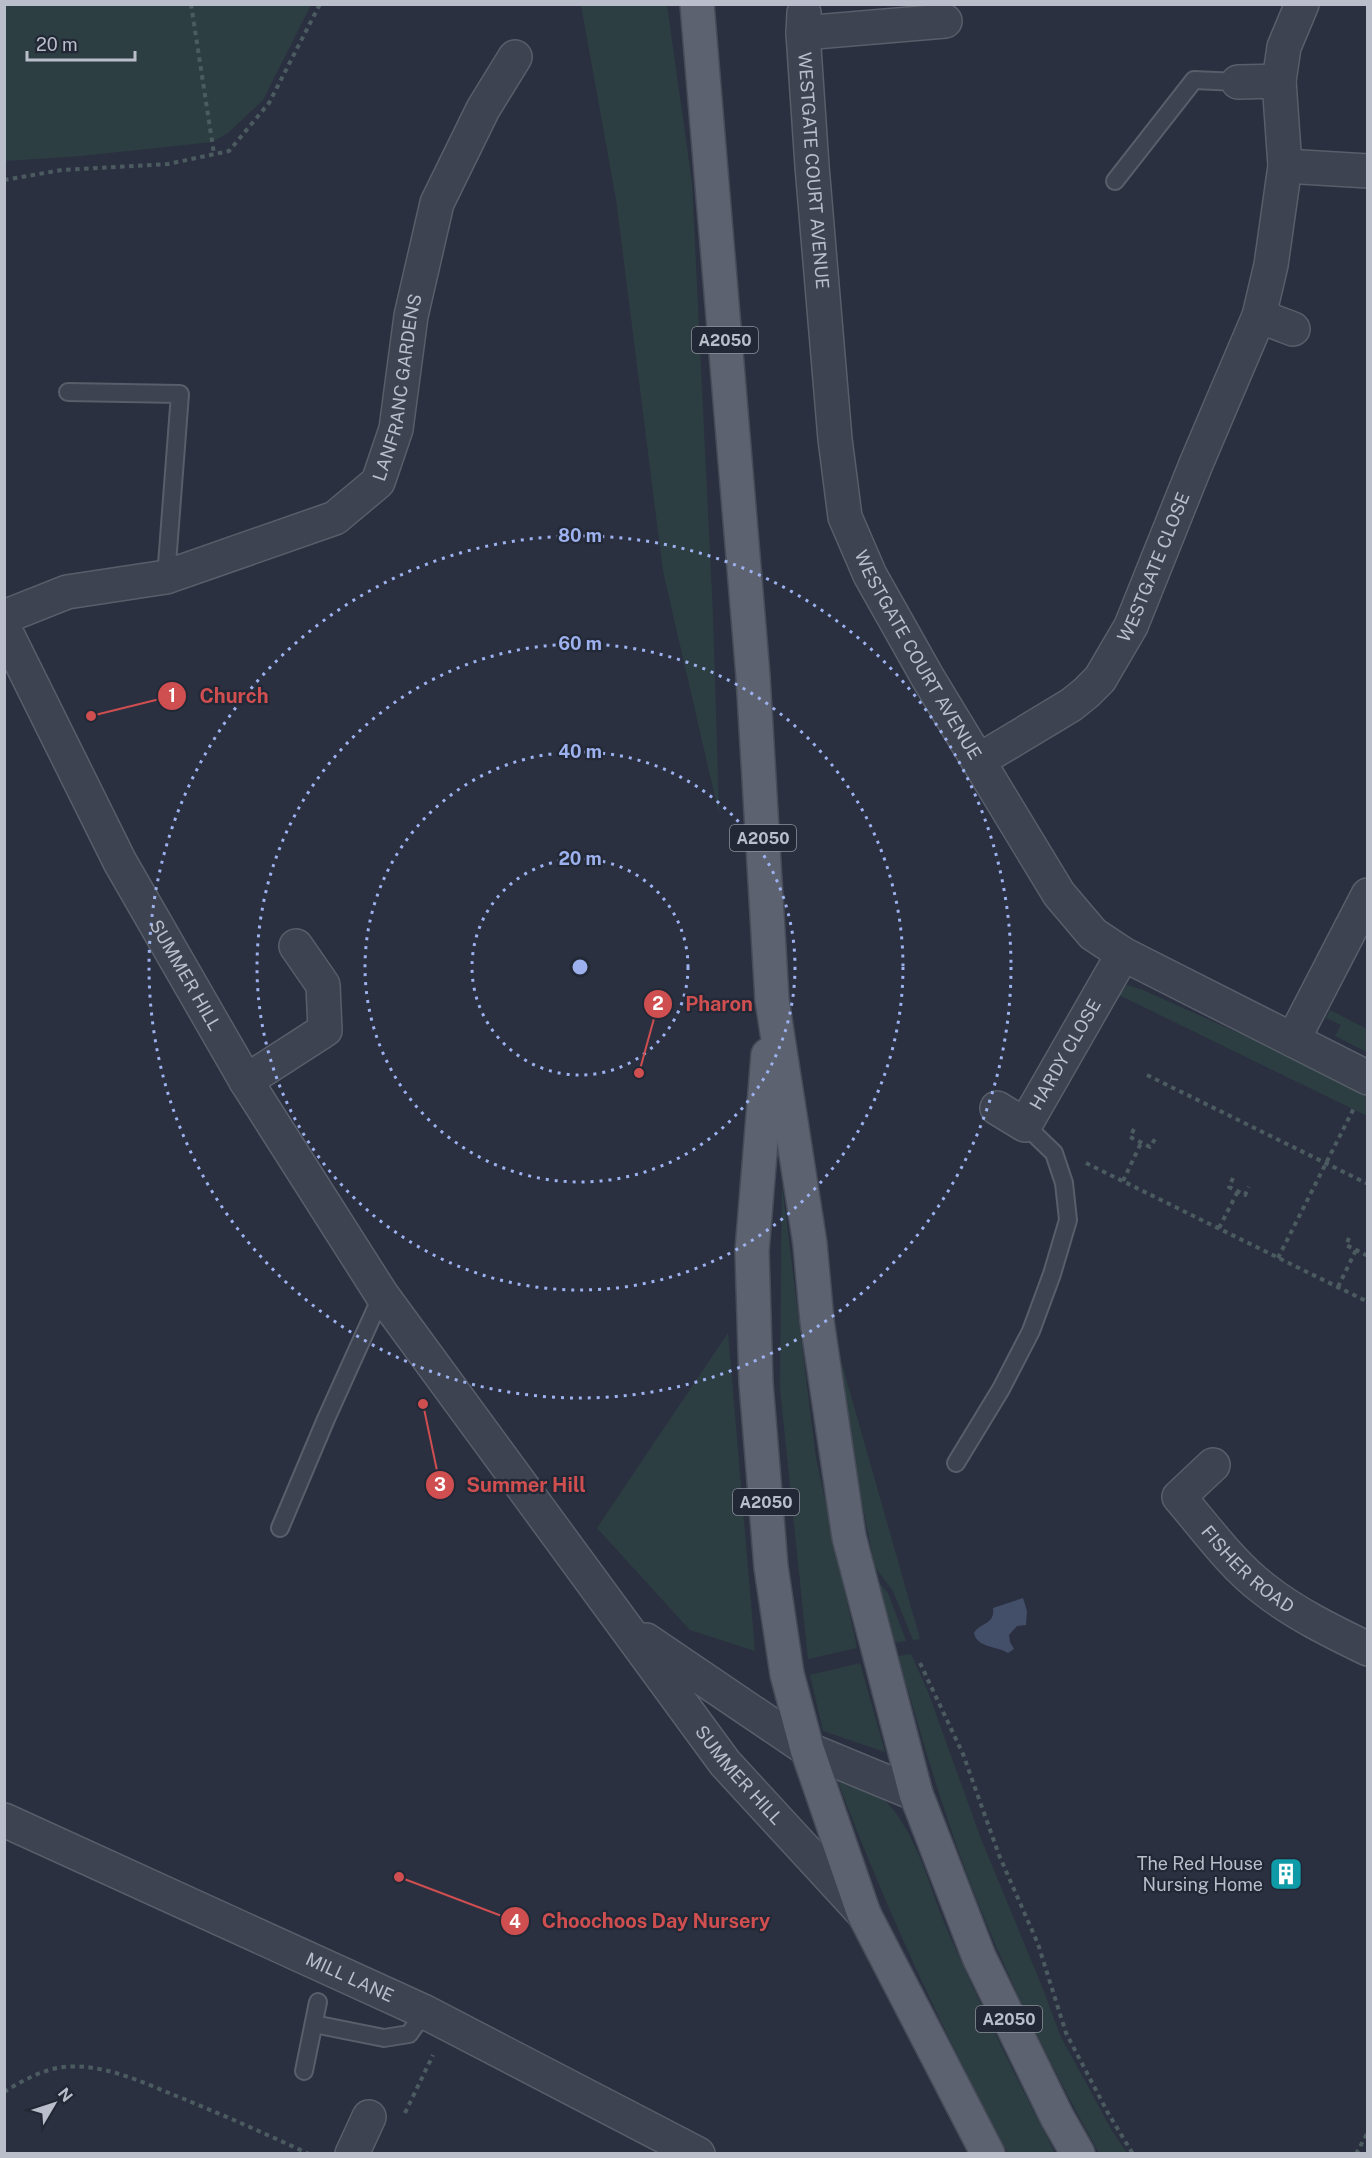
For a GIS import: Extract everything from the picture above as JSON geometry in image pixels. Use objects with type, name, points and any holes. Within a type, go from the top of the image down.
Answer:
[{"type":"main road","name":"A2050","points":[[697,4],[753,676],[772,1000],[810,1244],[817,1321],[849,1537],[916,1794],[979,1957],[1057,2117],[1078,2154]]},
{"type":"main road","name":"A2050","points":[[772,1000],[752,1251],[756,1383],[771,1567],[787,1674],[807,1749],[864,1914],[988,2154]]},
{"type":"street","name":"WESTGATE CLOSE","points":[[978,761],[1071,705],[1100,679],[1131,627],[1196,464],[1259,316],[1271,265],[1285,166],[1279,81],[1284,47],[1302,4]]},
{"type":"street","name":"WESTGATE COURT AVENUE","points":[[945,21],[803,23],[834,428],[845,517],[870,575],[928,678],[1059,894],[1093,934],[1123,954],[1293,1040],[1361,1092]]},
{"type":"street","name":"LANFRANC GARDENS","points":[[4,617],[67,592],[166,577],[335,518],[378,482],[396,429],[411,316],[437,202],[483,110],[515,57]]},
{"type":"street","points":[[1238,82],[1279,81]]},
{"type":"street","points":[[1285,166],[1368,171]]},
{"type":"street","points":[[1259,316],[1293,329]]},
{"type":"street","name":"SUMMER HILL","points":[[4,628],[120,862],[246,1081],[382,1295],[725,1763],[864,1914]]},
{"type":"street","points":[[1293,1040],[1368,895]]},
{"type":"street","points":[[246,1081],[325,1030],[323,985],[296,946]]},
{"type":"street","name":"HARDY CLOSE","points":[[997,1108],[1025,1125],[1123,954]]},
{"type":"street","name":"FISHER ROAD","points":[[1213,1465],[1179,1497],[1239,1566],[1264,1589],[1297,1611],[1368,1649]]},
{"type":"street","name":"SUMMER HILL","points":[[627,1628],[807,1749],[916,1794]]},
{"type":"street","name":"MILL LANE","points":[[4,1820],[439,2019],[690,2152]]},
{"type":"street","points":[[352,2154],[369,2117]]},
{"type":"lane","points":[[1115,181],[1194,80],[1238,82]]},
{"type":"lane","points":[[68,392],[180,394],[166,577]]},
{"type":"lane","points":[[956,1463],[1031,1331],[1052,1274],[1068,1220],[1064,1183],[1054,1152],[1025,1125]]},
{"type":"lane","points":[[280,1528],[382,1295]]},
{"type":"lane","points":[[304,2071],[318,2002]]},
{"type":"lane","points":[[314,2024],[384,2038],[410,2034],[439,2019]]},
{"type":"path","points":[[191,4],[214,154]]},
{"type":"path","points":[[4,180],[62,170],[168,164],[229,152],[269,103],[320,4]]},
{"type":"path","points":[[1147,1075],[1368,1184]]},
{"type":"path","points":[[1278,1258],[1361,1092]]},
{"type":"path","points":[[1134,1129],[1130,1137],[1141,1143],[1150,1147],[1155,1139]]},
{"type":"path","points":[[1123,1181],[1141,1143]]},
{"type":"path","points":[[1054,1152],[1079,1160],[1123,1181],[1368,1302]]},
{"type":"path","points":[[1233,1178],[1229,1187],[1245,1195],[1249,1187]]},
{"type":"path","points":[[1219,1228],[1238,1191]]},
{"type":"path","points":[[1349,1238],[1346,1245],[1366,1254],[1368,1251]]},
{"type":"path","points":[[1338,1287],[1356,1250]]},
{"type":"path","points":[[918,1658],[963,1754],[999,1855],[1038,1944],[1066,2033],[1108,2113],[1133,2154]]},
{"type":"path","points":[[369,2117],[397,2130],[433,2054],[439,2019]]},
{"type":"path","points":[[4,2092],[29,2077],[63,2067],[98,2069],[124,2075],[187,2100],[309,2154]]},
{"type":"path","points":[[1356,2154],[1368,2132]]},
{"type":"shaded area","points":[[5,4],[311,5],[263,100],[228,133],[212,142],[81,156],[5,161]]},
{"type":"shaded area","points":[[581,5],[667,5],[692,183],[713,616],[719,814],[663,571],[616,199]]},
{"type":"shaded area","points":[[1127,985],[1254,1040],[1367,1097],[1367,1116],[1117,994]]},
{"type":"shaded area","points":[[1330,1010],[1367,1029],[1367,1052],[1335,1036],[1341,1025],[1326,1018]]},
{"type":"shaded area","points":[[782,1185],[816,1458],[857,1648],[808,1659],[780,1388]]},
{"type":"shaded area","points":[[728,1333],[755,1651],[690,1630],[597,1528]]},
{"type":"shaded area","points":[[840,1357],[920,1639],[913,1640],[893,1591],[875,1567],[856,1473]]},
{"type":"shaded area","points":[[876,1579],[888,1593],[906,1641],[891,1643]]},
{"type":"shaded area","points":[[911,1654],[928,1692],[981,1839],[1060,2035],[1112,2131],[1127,2153],[1099,2153],[1035,2031],[996,1947],[947,1817],[898,1656]]},
{"type":"shaded area","points":[[860,1663],[885,1752],[823,1731],[810,1675]]},
{"type":"shaded area","points":[[838,1782],[874,1793],[886,1801],[901,1820],[923,1864],[946,1927],[972,1984],[1055,2153],[1008,2153],[961,2063],[917,1970],[856,1830]]},
{"type":"water","points":[[1023,1598],[1027,1611],[1026,1625],[1017,1626],[1009,1635],[1014,1649],[1008,1653],[983,1644],[976,1638],[974,1633],[992,1618],[993,1608]]},
{"type":"place","name":"Church","points":[[91,716]]},
{"type":"place","name":"Pharon","points":[[639,1073]]},
{"type":"place","name":"Summer Hill","points":[[423,1404]]},
{"type":"place","name":"The Red House Nursing Home","points":[[1286,1874]]},
{"type":"place","name":"Choochoos Day Nursery","points":[[399,1877]]}]
